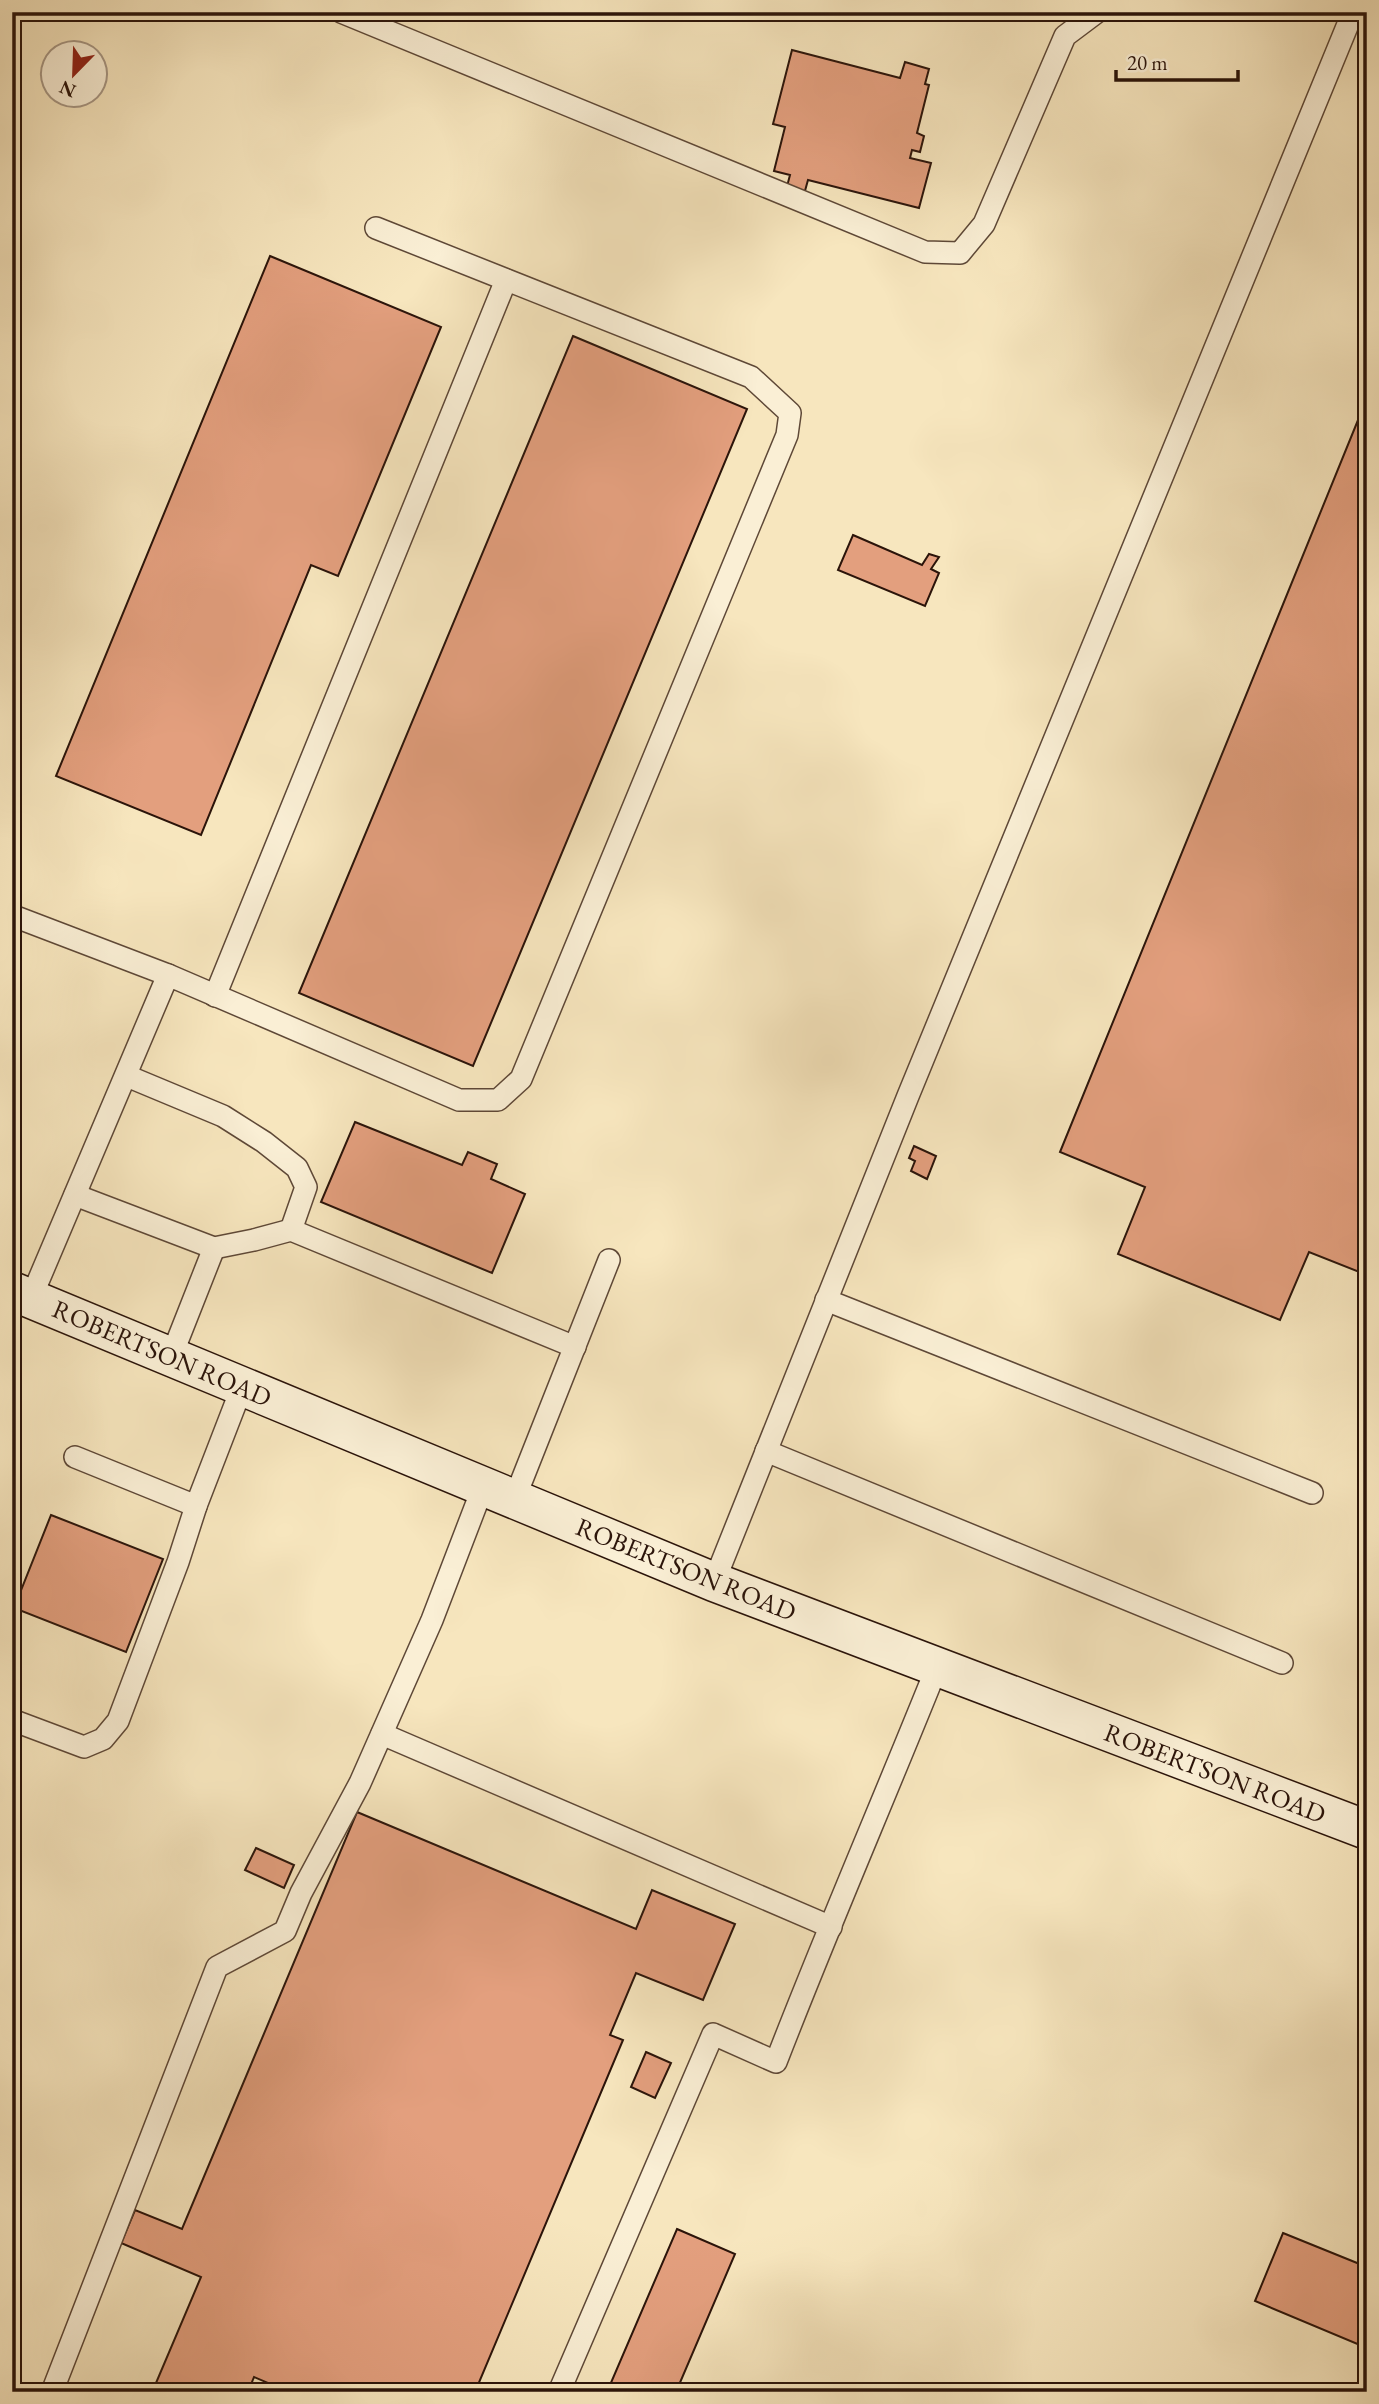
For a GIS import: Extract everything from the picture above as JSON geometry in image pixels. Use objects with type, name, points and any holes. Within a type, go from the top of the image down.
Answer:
[{"type":"street","name":"ROBERTSON ROAD","points":[[22,1295],[714,1583],[1367,1830]]},
{"type":"lane","points":[[341,12],[925,252],[960,253],[984,224],[1065,36],[1097,12]]},
{"type":"lane","points":[[714,1583],[908,1096],[1353,12]]},
{"type":"lane","points":[[16,917],[169,975],[459,1100],[498,1100],[520,1079],[787,435],[790,413],[751,377],[376,228]]},
{"type":"lane","points":[[215,996],[506,280]]},
{"type":"lane","points":[[22,1295],[75,1195],[169,975]]},
{"type":"lane","points":[[127,1076],[223,1116],[264,1142],[297,1168],[306,1187],[291,1230]]},
{"type":"lane","points":[[75,1195],[214,1248],[291,1230],[575,1347]]},
{"type":"lane","points":[[171,1357],[214,1248]]},
{"type":"lane","points":[[52,2392],[217,1967],[285,1931],[301,1893],[360,1783],[432,1620],[575,1347],[609,1260]]},
{"type":"lane","points":[[826,1300],[1312,1493]]},
{"type":"lane","points":[[12,1720],[84,1747],[103,1738],[118,1721],[242,1387]]},
{"type":"lane","points":[[766,1451],[1282,1663]]},
{"type":"lane","points":[[75,1457],[196,1506]]},
{"type":"lane","points":[[559,2392],[713,2034],[776,2062],[814,1962],[831,1927],[937,1667]]},
{"type":"lane","points":[[382,1734],[831,1927]]},
{"type":"building","points":[[792,50],[900,78],[905,62],[929,69],[925,84],[929,85],[917,133],[924,136],[920,152],[912,150],[910,158],[931,163],[919,208],[808,180],[803,198],[785,194],[790,175],[774,171],[785,127],[773,124]]},
{"type":"building","points":[[270,256],[441,327],[338,576],[311,565],[201,835],[56,776]]},
{"type":"building","points":[[573,336],[747,409],[473,1066],[299,993]]},
{"type":"building","points":[[1367,398],[1367,1275],[1309,1252],[1280,1320],[1118,1254],[1145,1187],[1060,1152]]},
{"type":"building","points":[[853,535],[922,565],[929,554],[939,557],[931,569],[939,573],[925,606],[838,570]]},
{"type":"building","points":[[355,1122],[462,1165],[468,1152],[497,1164],[491,1179],[525,1194],[492,1273],[321,1202]]},
{"type":"building","points":[[914,1146],[936,1156],[927,1179],[911,1171],[915,1161],[909,1158]]},
{"type":"building","points":[[51,1515],[163,1559],[126,1652],[14,1608]]},
{"type":"building","points":[[357,1812],[636,1929],[652,1890],[735,1924],[703,2000],[636,1973],[610,2035],[623,2040],[475,2392],[289,2392],[254,2377],[248,2392],[157,2392],[153,2390],[201,2277],[121,2243],[135,2210],[182,2229]]},
{"type":"building","points":[[256,1848],[294,1865],[284,1888],[245,1870]]},
{"type":"building","points":[[646,2052],[671,2063],[655,2098],[631,2087]]},
{"type":"building","points":[[677,2229],[735,2254],[676,2392],[607,2392]]},
{"type":"building","points":[[1283,2233],[1367,2267],[1367,2348],[1255,2301]]}]
